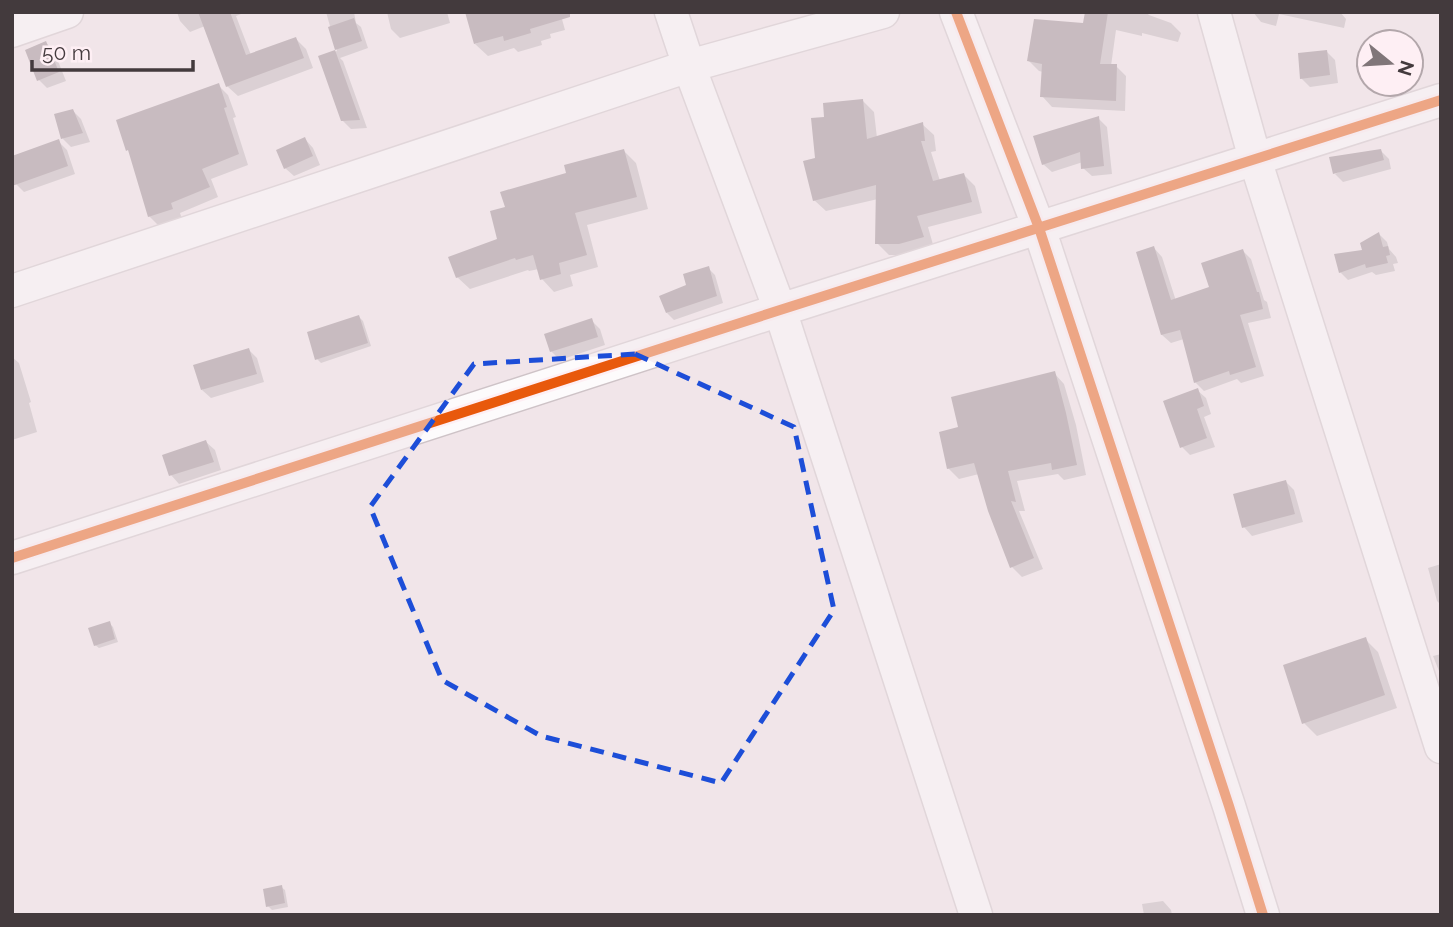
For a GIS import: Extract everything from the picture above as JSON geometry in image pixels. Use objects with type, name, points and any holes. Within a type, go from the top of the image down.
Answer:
[{"type":"street","points":[[12,31],[68,12]]},
{"type":"street","points":[[671,12],[780,310],[976,915]]},
{"type":"street","points":[[12,291],[689,66],[883,12]]},
{"type":"street","points":[[956,12],[1039,228],[1263,915]]},
{"type":"street","points":[[1214,12],[1255,159],[1441,747]]},
{"type":"street","points":[[12,558],[1441,100]]},
{"type":"highlighted area","points":[[635,354],[794,427],[834,610],[721,783],[541,736],[442,680],[370,507],[474,364]]},
{"type":"building","points":[[198,12],[230,12],[246,55],[296,37],[304,58],[226,87]]},
{"type":"building","points":[[465,12],[570,12],[570,17],[530,29],[531,33],[504,41],[503,36],[474,44]]},
{"type":"building","points":[[1085,12],[1108,12],[1100,64],[1117,64],[1116,101],[1040,97],[1042,64],[1027,61],[1034,19],[1083,23]]},
{"type":"building","points":[[354,18],[362,41],[335,50],[328,27]]},
{"type":"building","points":[[46,41],[59,72],[37,81],[25,50]]},
{"type":"building","points":[[335,50],[360,120],[341,121],[318,56]]},
{"type":"building","points":[[1327,50],[1330,75],[1300,79],[1298,53]]},
{"type":"building","points":[[219,83],[239,154],[202,169],[210,187],[171,203],[173,209],[148,217],[116,120]]},
{"type":"building","points":[[863,99],[867,139],[923,122],[925,141],[921,141],[933,181],[964,173],[972,202],[917,216],[924,237],[899,244],[875,244],[876,185],[813,201],[803,161],[815,158],[811,118],[824,117],[823,103]]},
{"type":"building","points":[[73,109],[83,133],[61,139],[54,114]]},
{"type":"building","points":[[1099,116],[1104,166],[1081,169],[1080,152],[1042,165],[1033,136]]},
{"type":"building","points":[[305,137],[313,156],[284,169],[276,150]]},
{"type":"building","points":[[59,139],[68,166],[12,186],[12,156]]},
{"type":"building","points":[[624,149],[637,197],[575,213],[587,255],[559,263],[561,274],[540,280],[533,255],[516,260],[515,258],[456,278],[448,257],[497,239],[490,211],[505,207],[500,192],[566,173],[564,165]]},
{"type":"building","points":[[1381,149],[1384,160],[1333,174],[1329,157]]},
{"type":"building","points":[[1379,232],[1383,247],[1388,246],[1388,263],[1366,268],[1365,264],[1339,273],[1334,254],[1362,250],[1360,243]]},
{"type":"building","points":[[1154,246],[1171,300],[1209,287],[1201,263],[1243,249],[1263,309],[1240,315],[1256,367],[1230,375],[1229,371],[1194,383],[1180,330],[1161,335],[1136,252]]},
{"type":"building","points":[[709,266],[717,296],[666,313],[659,296],[686,285],[683,274]]},
{"type":"building","points":[[359,315],[368,343],[315,360],[307,332]]},
{"type":"building","points":[[592,318],[598,337],[550,352],[544,334]]},
{"type":"building","points":[[249,348],[257,374],[201,390],[193,365]]},
{"type":"building","points":[[1055,371],[1077,465],[1052,470],[1051,463],[1008,471],[1016,502],[1011,501],[1034,558],[1010,568],[988,511],[974,463],[947,469],[939,432],[958,427],[951,397]]},
{"type":"building","points":[[1198,388],[1204,406],[1197,409],[1207,438],[1180,448],[1163,401]]},
{"type":"building","points":[[206,440],[214,462],[169,476],[162,455]]},
{"type":"building","points":[[1286,480],[1295,514],[1242,528],[1233,494]]},
{"type":"building","points":[[110,621],[115,639],[94,646],[88,628]]},
{"type":"building","points":[[1366,637],[1385,695],[1302,724],[1283,665]]},
{"type":"building","points":[[282,885],[285,903],[266,907],[263,889]]},
{"type":"cycle path","points":[[956,12],[1039,228],[1263,915]]},
{"type":"cycle path","points":[[12,558],[1441,100]]}]
